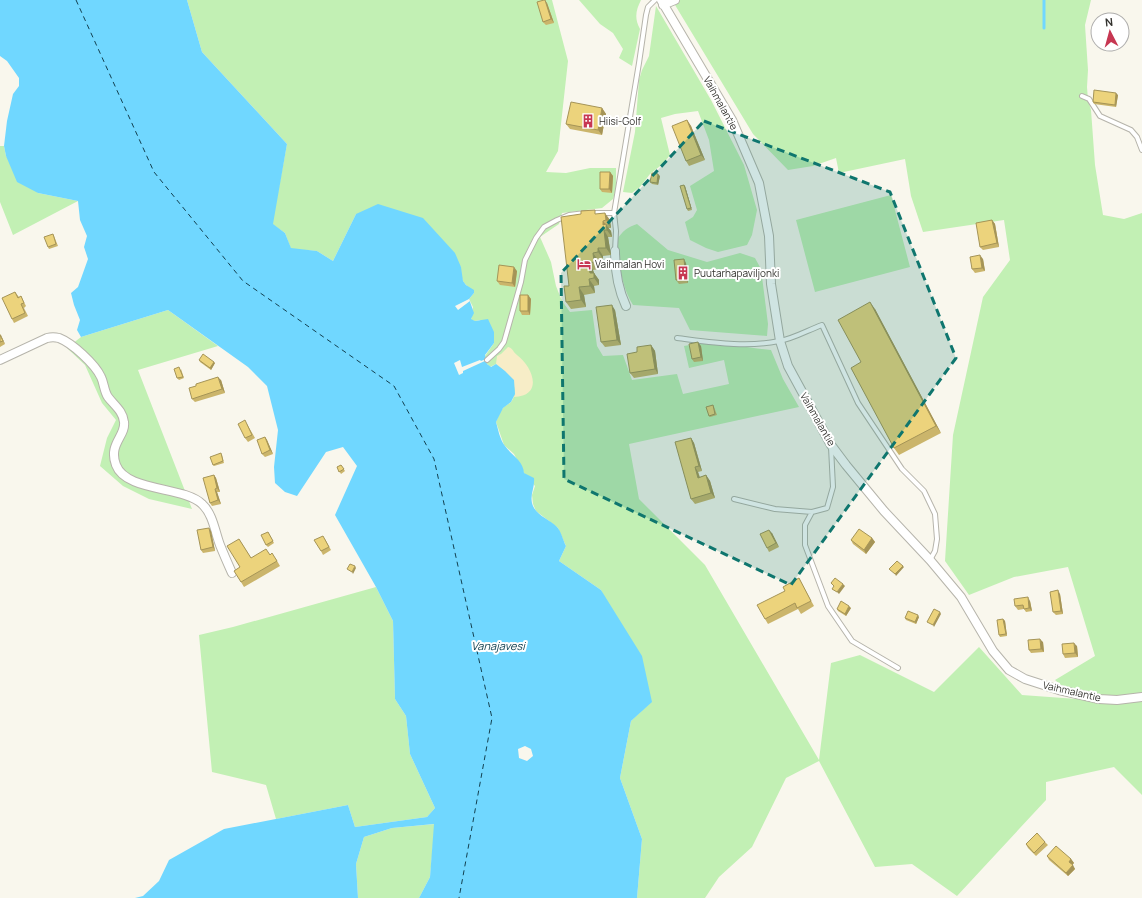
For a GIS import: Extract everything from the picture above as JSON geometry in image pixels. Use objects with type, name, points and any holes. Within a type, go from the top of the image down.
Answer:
[{"type":"street","points":[[662,3],[675,0]]},
{"type":"street","name":"Vaihmalantie","points":[[662,3],[732,120],[759,183],[769,236],[771,284],[780,341],[788,366],[831,445],[884,511],[930,560],[961,597],[993,651],[1010,670],[1025,678],[1065,692],[1116,700],[1142,697]]},
{"type":"street","points":[[615,251],[617,274],[621,294],[626,306]]},
{"type":"street","points":[[0,360],[52,337],[59,339],[82,353],[100,376],[107,396],[122,412],[124,418],[124,428],[115,448],[114,454],[116,465],[122,474],[146,486],[190,496],[202,503],[209,512],[220,545],[232,573]]},
{"type":"lane","points":[[615,251],[616,231],[614,213],[646,15],[648,7],[656,0]]},
{"type":"lane","points":[[1082,96],[1089,99],[1100,116],[1131,130],[1137,137],[1142,150]]},
{"type":"lane","points":[[487,360],[504,342],[521,282],[525,260],[536,238],[544,227],[569,215],[614,213]]},
{"type":"lane","points":[[677,338],[724,343],[753,344],[780,341],[822,325],[858,403],[902,469],[924,491],[935,514],[937,539],[935,550],[930,560]]},
{"type":"lane","points":[[734,499],[775,509],[812,512],[827,508],[833,487],[831,445]]},
{"type":"lane","points":[[812,512],[805,525],[805,545],[828,606],[852,641],[898,668]]},
{"type":"highlighted area","points":[[704,121],[890,192],[956,358],[791,585],[564,479],[561,273]]},
{"type":"green space","points":[[187,0],[552,0],[568,61],[558,151],[546,172],[566,173],[590,168],[616,168],[616,189],[613,199],[602,208],[562,213],[559,224],[540,237],[551,262],[556,286],[562,301],[570,312],[592,310],[597,346],[603,356],[623,355],[632,380],[677,374],[683,394],[729,384],[724,360],[689,368],[684,346],[694,344],[716,344],[771,350],[783,379],[799,407],[629,444],[639,499],[705,565],[819,760],[831,663],[860,655],[934,692],[979,647],[1022,695],[1077,699],[1055,680],[1095,656],[1068,567],[1014,577],[969,595],[945,561],[953,435],[983,297],[1010,260],[1004,220],[923,232],[911,196],[905,159],[839,173],[836,158],[813,166],[788,170],[753,134],[672,0],[1091,0],[1085,25],[1088,70],[1087,87],[1088,100],[1091,110],[1095,165],[1103,215],[1124,219],[1142,213],[1142,795],[1114,767],[1046,782],[1046,800],[957,896],[912,864],[875,867],[819,761],[786,778],[752,847],[719,877],[705,898],[637,898],[642,839],[620,778],[631,721],[651,702],[601,590],[559,561],[566,546],[558,528],[536,511],[533,504],[532,495],[535,486],[524,473],[514,454],[504,445],[496,422],[502,409],[511,402],[514,397],[513,386],[508,376],[496,364],[490,367],[487,364],[485,356],[494,343],[480,320],[471,320],[473,307],[469,299],[474,293],[463,281],[461,276],[461,267],[356,214],[333,261],[317,251],[291,249],[285,233],[272,224],[287,144],[202,52]]},
{"type":"green space","points":[[579,0],[641,0],[636,14],[640,29],[632,66],[619,58],[623,49],[613,33],[600,24]]},
{"type":"green space","points":[[656,6],[711,100],[744,165],[757,210],[752,235],[747,245],[718,252],[690,240],[685,222],[693,217],[697,210],[690,186],[714,171],[709,140],[698,111],[675,114],[661,118],[670,155],[664,163],[650,174],[640,187],[632,193],[623,192],[635,132],[639,80],[649,56]]},
{"type":"green space","points":[[0,146],[4,146],[6,156],[38,193],[78,201],[13,235],[0,202]]},
{"type":"green space","points":[[891,195],[910,267],[815,292],[796,220]]},
{"type":"green space","points":[[637,224],[668,250],[707,262],[740,253],[755,258],[761,269],[768,324],[767,336],[690,330],[679,308],[633,305],[623,282],[617,240],[621,234],[631,226]]},
{"type":"green space","points":[[168,310],[218,346],[138,370],[192,509],[149,499],[123,486],[100,466],[107,438],[116,420],[102,403],[85,365],[67,348],[81,337]]},
{"type":"green space","points":[[376,587],[393,621],[395,699],[406,716],[410,754],[435,808],[427,817],[355,827],[348,805],[276,819],[266,785],[212,772],[199,635]]},
{"type":"green space","points":[[435,824],[430,877],[419,898],[358,898],[356,864],[364,837],[392,828]]},
{"type":"sand","points":[[508,347],[512,349],[528,366],[533,380],[529,392],[514,397],[515,392],[513,383],[507,374],[496,364],[497,356]]},
{"type":"water","name":"Vanajavesi","points":[[0,0],[187,0],[202,52],[287,144],[273,224],[285,233],[291,248],[317,251],[333,261],[356,214],[378,204],[423,218],[455,253],[461,267],[463,281],[474,290],[474,293],[469,299],[474,313],[471,319],[475,321],[488,319],[494,332],[494,343],[485,355],[487,364],[491,367],[496,364],[514,380],[515,394],[511,402],[503,408],[496,422],[503,444],[522,465],[524,473],[534,478],[532,503],[536,511],[554,524],[561,533],[566,546],[559,561],[601,590],[642,656],[652,702],[631,721],[620,778],[642,839],[637,898],[419,898],[430,877],[434,824],[392,828],[364,837],[356,864],[358,898],[135,898],[143,896],[159,881],[169,860],[224,829],[348,805],[355,827],[427,817],[435,808],[410,754],[406,716],[395,699],[393,621],[376,587],[335,515],[357,466],[343,447],[326,452],[297,496],[285,492],[275,483],[274,467],[278,430],[267,386],[248,367],[168,310],[81,337],[77,330],[80,320],[71,293],[78,287],[88,259],[84,247],[87,236],[80,220],[78,201],[38,193],[17,182],[6,156],[4,146],[7,121],[13,94],[19,86],[19,78],[7,61],[0,56]],"holes":[[[525,746],[531,749],[533,756],[527,761],[519,758],[518,749]]]},
{"type":"pier","points":[[469,299],[470,301],[458,310],[455,306]]},
{"type":"pier","points":[[486,359],[487,360],[463,371],[463,373],[459,375],[454,363],[460,360],[462,367]]},
{"type":"building","points":[[545,0],[551,19],[543,22],[537,2]]},
{"type":"building","points":[[1094,90],[1116,93],[1115,105],[1093,102]]},
{"type":"building","name":"Hiisi-Golf","points":[[571,102],[602,108],[598,130],[566,124]]},
{"type":"building","points":[[687,120],[701,155],[686,161],[672,126]]},
{"type":"building","points":[[600,172],[610,172],[609,189],[600,189]]},
{"type":"building","points":[[652,173],[658,174],[657,183],[650,182]]},
{"type":"building","points":[[684,185],[691,208],[687,209],[680,186]]},
{"type":"building","name":"Vaihmalan Hovi","points":[[595,210],[595,214],[605,213],[606,220],[603,221],[603,225],[606,224],[607,230],[604,230],[606,248],[598,248],[598,252],[593,253],[594,262],[588,263],[590,273],[594,273],[594,278],[589,279],[590,286],[579,287],[581,300],[566,302],[564,286],[569,286],[561,217],[581,214],[581,211]]},
{"type":"building","points":[[992,220],[997,243],[980,247],[976,223]]},
{"type":"building","points":[[53,234],[56,244],[48,247],[44,237]]},
{"type":"building","points":[[980,255],[982,268],[972,269],[970,257]]},
{"type":"building","points":[[684,259],[686,279],[676,280],[674,260]]},
{"type":"building","points":[[499,265],[514,267],[512,283],[497,281]]},
{"type":"building","points":[[15,292],[18,298],[21,296],[24,303],[21,304],[25,313],[12,319],[2,298]]},
{"type":"building","points":[[520,295],[528,295],[528,311],[520,311]]},
{"type":"building","points":[[870,302],[936,426],[894,448],[851,368],[861,362],[838,320]]},
{"type":"building","points":[[612,305],[617,340],[601,342],[596,307]]},
{"type":"building","points":[[0,335],[3,341],[0,342]]},
{"type":"building","points":[[698,342],[701,357],[692,359],[689,344]]},
{"type":"building","points":[[651,345],[655,369],[630,373],[627,354],[637,352],[637,347]]},
{"type":"building","points":[[203,354],[214,362],[210,368],[199,360]]},
{"type":"building","points":[[179,367],[183,377],[177,378],[174,369]]},
{"type":"building","points":[[218,377],[222,389],[192,399],[189,388],[196,386],[196,384]]},
{"type":"building","points":[[713,405],[715,414],[709,416],[706,407]]},
{"type":"building","points":[[245,420],[252,435],[245,438],[238,424]]},
{"type":"building","points":[[265,437],[270,450],[262,454],[257,440]]},
{"type":"building","points":[[691,438],[699,466],[695,467],[698,478],[706,475],[711,493],[691,499],[675,442]]},
{"type":"building","points":[[221,453],[223,461],[213,465],[210,457]]},
{"type":"building","points":[[341,465],[344,469],[339,472],[337,467]]},
{"type":"building","points":[[214,475],[217,488],[215,489],[218,500],[210,503],[203,478]]},
{"type":"building","points":[[209,528],[213,547],[201,550],[197,530]]},
{"type":"building","points":[[859,529],[872,538],[864,550],[851,540]]},
{"type":"building","points":[[769,530],[776,543],[767,548],[760,534]]},
{"type":"building","points":[[268,532],[273,541],[266,545],[261,535]]},
{"type":"building","points":[[323,536],[329,547],[321,551],[314,540]]},
{"type":"building","points":[[239,539],[251,558],[266,549],[270,555],[272,553],[277,561],[241,582],[234,571],[240,567],[227,546]]},
{"type":"building","points":[[897,561],[903,566],[895,574],[889,569]]},
{"type":"building","points":[[350,564],[355,566],[352,572],[347,569]]},
{"type":"building","points":[[799,578],[811,601],[797,608],[795,603],[765,619],[757,605],[785,591],[783,587]]},
{"type":"building","points":[[835,578],[843,584],[837,592],[832,589],[834,586],[831,583]]},
{"type":"building","points":[[1058,590],[1061,611],[1053,612],[1050,592]]},
{"type":"building","points":[[1028,597],[1029,608],[1024,609],[1023,605],[1015,606],[1014,599]]},
{"type":"building","points":[[841,601],[849,606],[845,614],[837,609]]},
{"type":"building","points":[[934,609],[940,612],[933,625],[927,622]]},
{"type":"building","points":[[908,611],[918,615],[915,622],[905,618]]},
{"type":"building","points":[[1003,619],[1006,634],[999,635],[997,620]]},
{"type":"building","points":[[1040,639],[1041,649],[1029,650],[1028,640]]},
{"type":"building","points":[[1074,643],[1075,653],[1063,654],[1062,644]]},
{"type":"building","points":[[1037,833],[1045,842],[1034,853],[1026,844]]},
{"type":"building","points":[[1056,846],[1071,859],[1069,862],[1073,865],[1066,873],[1047,856]]},
{"type":"waterway","points":[[1044,0],[1044,28]]},
{"type":"ferry route","points":[[76,0],[154,172],[243,281],[394,386],[434,459],[492,718],[459,898]]},
{"type":"place","name":"Hiisi-Golf","points":[[588,121]]},
{"type":"place","name":"Vaihmalan Hovi","points":[[584,264]]},
{"type":"place","name":"Puutarhapaviljonki","points":[[683,273]]}]
